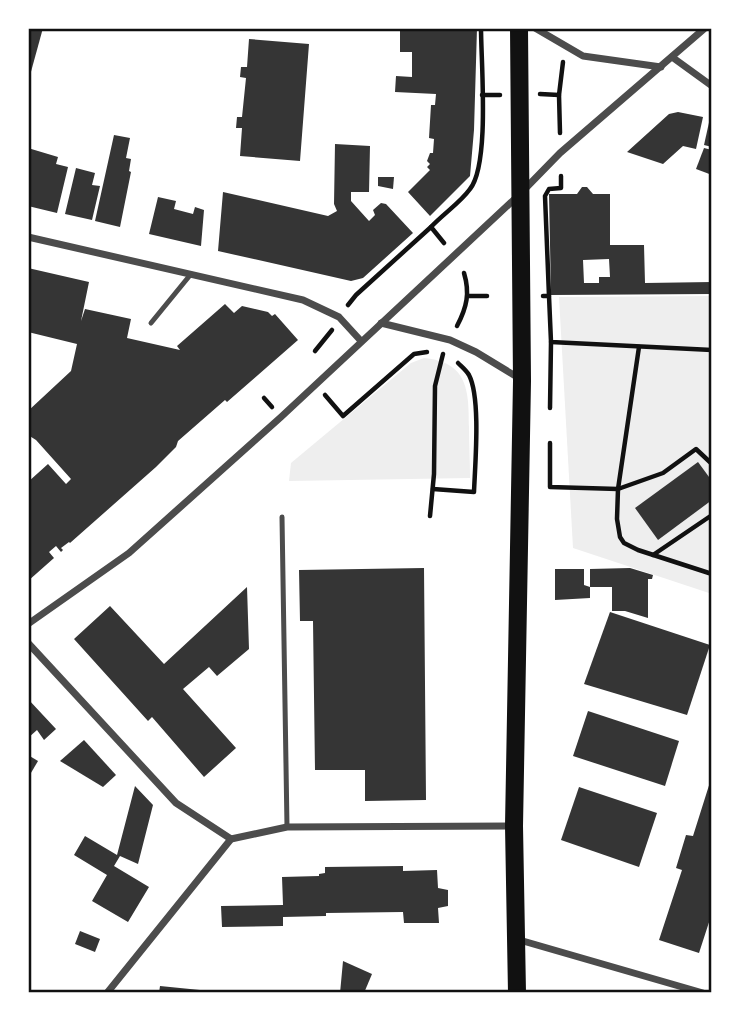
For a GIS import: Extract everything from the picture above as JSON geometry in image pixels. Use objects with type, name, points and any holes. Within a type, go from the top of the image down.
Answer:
[{"type":"main road","points":[[517,993],[514,826],[522,381],[519,28]]},
{"type":"street","points":[[535,28],[583,56],[661,67]]},
{"type":"street","points":[[28,624],[130,553],[520,194],[560,153],[705,28]]},
{"type":"street","points":[[672,57],[712,86]]},
{"type":"street","points":[[28,237],[303,300],[340,317],[361,341]]},
{"type":"street","points":[[381,323],[450,340],[476,352],[522,381]]},
{"type":"street","points":[[28,643],[177,803],[232,839]]},
{"type":"street","points":[[107,993],[232,839],[286,827],[514,826]]},
{"type":"street","points":[[516,939],[703,993]]},
{"type":"lane","points":[[151,323],[191,274]]},
{"type":"lane","points":[[282,517],[286,827]]},
{"type":"path","points":[[315,351],[326,340],[356,295],[471,188],[478,171],[482,102],[481,28]]},
{"type":"path","points":[[551,408],[545,195],[549,189],[561,188],[559,95]]},
{"type":"path","points":[[431,227],[453,255]]},
{"type":"path","points":[[455,330],[465,310],[468,296],[464,273]]},
{"type":"path","points":[[468,296],[487,296]]},
{"type":"path","points":[[522,296],[549,296]]},
{"type":"path","points":[[430,516],[435,386],[442,356],[450,340]]},
{"type":"path","points":[[551,342],[712,349]]},
{"type":"path","points":[[639,347],[618,489],[617,519],[620,537],[629,547],[712,574]]},
{"type":"path","points":[[335,406],[343,416],[414,354],[427,352],[458,363],[468,372],[472,383],[477,425],[474,492],[433,489]]},
{"type":"path","points":[[550,443],[550,487],[618,489],[663,473],[696,449],[712,464]]},
{"type":"path","points":[[652,555],[712,515]]},
{"type":"shaded area","points":[[712,296],[712,594],[573,548],[559,297]]},
{"type":"shaded area","points":[[424,358],[450,365],[463,380],[468,402],[470,478],[289,481],[291,463],[411,363]]},
{"type":"building","points":[[28,28],[43,28],[29,79],[28,79]]},
{"type":"building","points":[[400,28],[477,28],[470,176],[430,216],[408,192],[430,170],[427,161],[430,153],[433,153],[434,139],[429,138],[431,105],[435,105],[436,94],[395,92],[396,76],[412,77],[412,52],[400,52]]},
{"type":"building","points":[[249,39],[309,44],[300,161],[240,156],[242,128],[236,128],[237,117],[242,117],[246,78],[240,77],[241,67],[247,67]]},
{"type":"building","points":[[678,112],[703,117],[696,149],[683,146],[663,164],[627,152],[669,114]]},
{"type":"building","points":[[710,118],[712,119],[712,147],[704,145]]},
{"type":"building","points":[[114,135],[130,138],[126,158],[131,159],[131,172],[120,227],[95,221]]},
{"type":"building","points":[[335,144],[370,146],[369,192],[351,192],[351,201],[369,221],[375,215],[373,210],[381,203],[386,204],[413,233],[363,278],[351,281],[218,251],[223,192],[328,216],[337,211],[334,204]]},
{"type":"building","points":[[28,148],[58,157],[56,164],[68,167],[57,213],[28,206]]},
{"type":"building","points":[[704,148],[712,150],[712,175],[696,169]]},
{"type":"building","points":[[76,168],[95,173],[92,185],[100,186],[92,220],[65,214]]},
{"type":"building","points":[[378,177],[394,177],[393,189],[378,186]]},
{"type":"building","points":[[582,187],[587,187],[593,194],[610,194],[610,245],[644,245],[645,283],[712,282],[712,294],[551,295],[549,194],[577,194]],"holes":[[[609,259],[610,277],[599,277],[599,283],[584,283],[583,260]]]},
{"type":"building","points":[[158,197],[176,201],[174,209],[193,214],[195,207],[204,210],[201,246],[149,234]]},
{"type":"building","points":[[28,268],[89,282],[81,321],[85,309],[131,319],[127,338],[180,350],[177,346],[225,304],[234,313],[242,306],[268,312],[272,316],[275,314],[298,340],[178,441],[176,447],[156,467],[61,548],[61,552],[56,546],[49,552],[54,558],[28,581],[28,482],[48,464],[66,484],[71,479],[36,440],[28,435],[28,419],[31,416],[28,411],[71,371],[77,344],[28,332]]},
{"type":"building","points":[[698,462],[712,481],[712,500],[658,540],[635,508]]},
{"type":"building","points":[[424,568],[426,800],[365,801],[365,770],[315,770],[313,621],[300,621],[299,570]]},
{"type":"building","points":[[630,568],[653,575],[652,579],[648,579],[648,618],[625,611],[612,611],[612,587],[590,587],[590,569]]},
{"type":"building","points":[[555,569],[584,569],[584,585],[590,587],[590,598],[555,600]]},
{"type":"building","points":[[247,587],[249,649],[217,676],[209,667],[183,689],[236,748],[204,777],[152,717],[148,721],[74,639],[110,606],[164,664]]},
{"type":"building","points":[[610,612],[710,645],[687,715],[584,684]]},
{"type":"building","points":[[28,699],[56,729],[44,740],[37,730],[28,738]]},
{"type":"building","points":[[588,711],[679,741],[665,786],[573,756]]},
{"type":"building","points":[[84,740],[116,775],[103,787],[60,761]]},
{"type":"building","points":[[28,755],[38,761],[28,778]]},
{"type":"building","points":[[711,779],[712,913],[699,953],[659,940],[682,870],[676,868],[686,835],[693,836]]},
{"type":"building","points":[[135,786],[153,805],[138,864],[120,856],[114,866],[149,887],[128,922],[92,901],[107,875],[74,855],[85,836],[117,855]]},
{"type":"building","points":[[579,787],[657,813],[639,867],[561,840]]},
{"type":"building","points":[[403,866],[403,871],[437,870],[438,888],[448,890],[448,906],[438,908],[439,923],[404,923],[403,912],[326,913],[326,916],[283,917],[283,926],[222,927],[221,906],[283,905],[282,877],[319,876],[325,873],[325,867]]},
{"type":"building","points":[[80,931],[100,939],[95,952],[75,944]]},
{"type":"building","points":[[343,961],[372,974],[364,993],[340,993]]},
{"type":"building","points":[[160,986],[210,991],[210,993],[159,993]]}]
